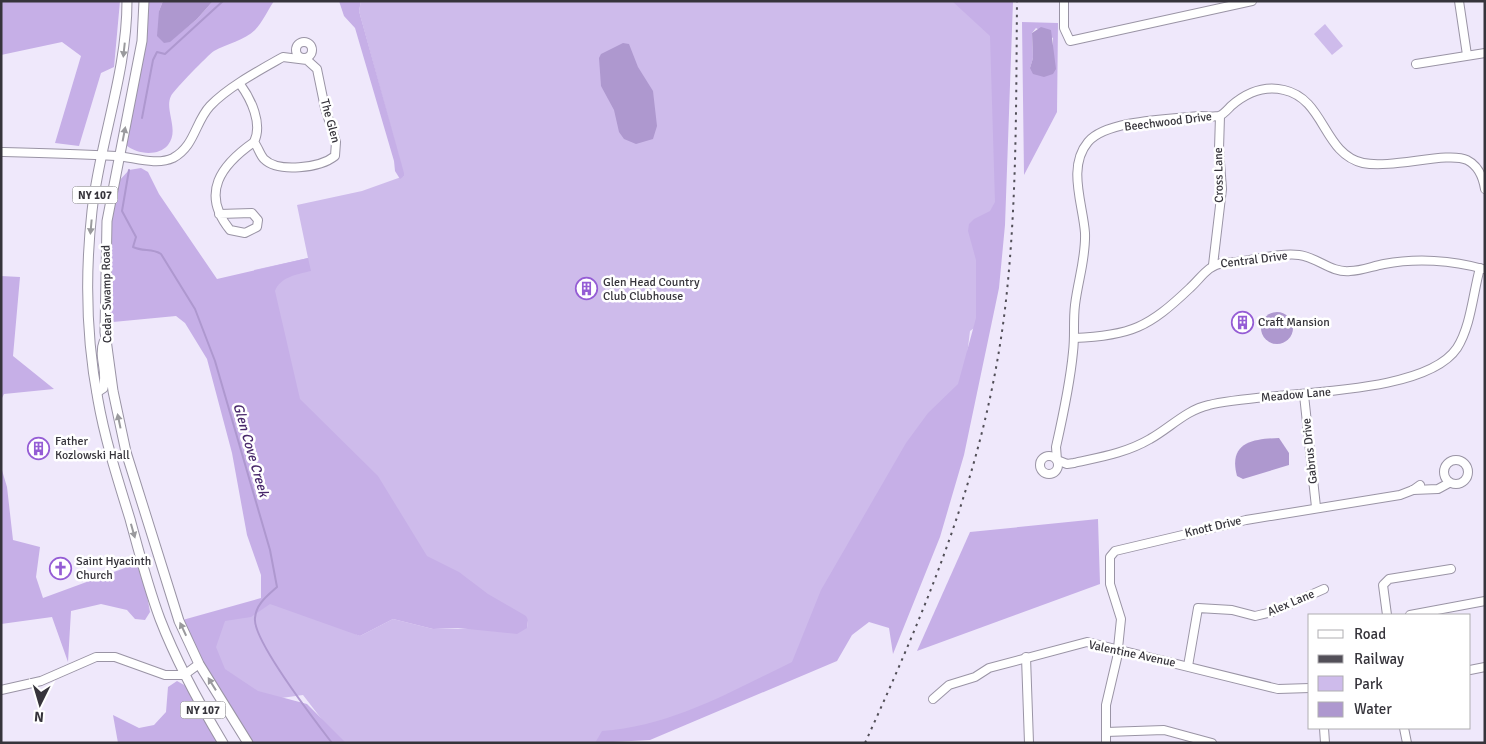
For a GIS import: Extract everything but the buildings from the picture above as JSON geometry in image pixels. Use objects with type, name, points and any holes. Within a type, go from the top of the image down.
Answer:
[{"type":"main road","name":"Cedar Swamp Road","points":[[128,1],[123,61],[92,209],[88,268],[89,327],[96,392],[120,485],[160,618],[184,675],[223,741]]},
{"type":"main road","name":"Cedar Swamp Road","points":[[144,1],[142,41],[107,221],[106,337],[113,391],[134,480],[179,622],[199,664],[248,743]]},
{"type":"main road","points":[[96,392],[103,388],[106,382],[101,348],[106,337]]},
{"type":"main road","points":[[120,485],[134,480]]},
{"type":"street","points":[[1064,1],[1064,28],[1070,41],[1252,1]]},
{"type":"street","points":[[1459,1],[1467,55]]},
{"type":"street","points":[[1416,64],[1485,53]]},
{"type":"street","name":"The Glen","points":[[1,152],[153,160],[173,158],[195,136],[208,108],[223,94],[283,57],[302,58],[317,69],[337,152],[330,159],[318,163],[276,166],[264,160],[254,142]]},
{"type":"street","points":[[219,214],[252,213],[258,220],[257,228],[245,233],[234,233],[219,214],[215,200],[221,173],[234,157],[254,142],[257,130],[249,97],[240,84]]},
{"type":"street","name":"Beechwood Drive","points":[[1057,460],[1056,447],[1069,382],[1074,338],[1074,306],[1085,253],[1085,231],[1078,178],[1080,156],[1095,136],[1120,127],[1158,120],[1220,116],[1248,93],[1267,88],[1282,89],[1297,95],[1309,104],[1340,150],[1352,160],[1382,165],[1461,158],[1476,167],[1481,174],[1485,189]]},
{"type":"street","name":"Cross Lane","points":[[1213,265],[1222,189],[1219,150],[1220,116]]},
{"type":"street","name":"Central Drive","points":[[1074,338],[1106,337],[1146,324],[1182,296],[1213,265],[1293,255],[1308,257],[1334,269],[1349,272],[1384,264],[1420,260],[1456,263],[1482,269]]},
{"type":"street","name":"Meadow Lane","points":[[1057,460],[1067,464],[1122,453],[1152,438],[1192,411],[1208,405],[1230,400],[1304,395],[1355,388],[1401,378],[1425,370],[1449,357],[1456,350],[1466,327],[1482,269]]},
{"type":"street","name":"Gabrus Drive","points":[[1304,395],[1316,507]]},
{"type":"street","name":"Knott Drive","points":[[1117,649],[1120,614],[1111,592],[1109,564],[1110,557],[1115,551],[1246,520],[1400,494],[1417,487],[1438,489],[1449,483]]},
{"type":"street","points":[[1387,614],[1383,585],[1388,579],[1451,570]]},
{"type":"street","name":"Alex Lane","points":[[1188,666],[1198,608],[1232,610],[1255,616],[1272,612],[1324,589]]},
{"type":"street","points":[[1415,614],[1485,601]]},
{"type":"street","name":"Valentine Avenue","points":[[933,698],[949,685],[974,677],[989,668],[1087,642],[1278,689],[1308,688]]},
{"type":"street","points":[[1106,743],[1106,705],[1117,649]]},
{"type":"street","points":[[1,690],[40,680],[96,657],[115,658],[156,673],[184,675],[199,664]]},
{"type":"street","points":[[1026,657],[1030,743]]},
{"type":"street","points":[[1471,670],[1485,667]]},
{"type":"street","points":[[1324,729],[1325,743]]},
{"type":"street","points":[[1404,729],[1407,743]]},
{"type":"street","points":[[1106,732],[1164,730],[1212,743]]},
{"type":"green space","points":[[361,1],[966,1],[1004,35],[991,316],[970,331],[963,388],[796,666],[677,717],[607,743],[340,743],[303,695],[230,705],[186,620],[272,596],[360,636],[393,619],[433,629],[527,628],[528,620],[417,563],[291,412],[254,270],[308,258],[297,205],[362,191],[404,176],[359,11]]},
{"type":"green space","points":[[1325,24],[1343,46],[1332,55],[1314,34]]},
{"type":"shaded area","points":[[1,1],[120,1],[114,67],[101,73],[79,146],[55,143],[81,56],[62,42],[1,55]]},
{"type":"shaded area","points":[[144,1],[163,1],[159,11],[170,41],[197,19],[213,1],[274,1],[255,30],[246,37],[214,51],[173,93],[169,102],[173,133],[171,139],[164,149],[153,153],[141,152],[126,145]]},
{"type":"shaded area","points":[[339,1],[361,1],[359,11],[404,173],[404,176],[400,179],[395,171],[394,161],[355,28],[344,16]]},
{"type":"shaded area","points":[[952,1],[1013,1],[1005,225],[999,288],[964,455],[940,537],[893,654],[889,628],[869,622],[852,635],[837,661],[650,740],[595,743],[602,731],[628,728],[677,715],[723,696],[792,662],[821,590],[906,443],[928,413],[958,384],[976,318],[976,260],[968,231],[969,224],[974,219],[990,211],[995,202],[990,36]]},
{"type":"shaded area","points":[[1022,22],[1058,23],[1057,112],[1024,175]],"holes":[[[1036,28],[1053,38],[1053,45],[1030,68],[1033,58],[1032,33]]]},
{"type":"shaded area","points":[[141,168],[148,172],[159,194],[217,279],[308,258],[311,271],[285,279],[277,286],[275,291],[300,399],[378,476],[427,556],[459,572],[488,594],[526,616],[528,620],[527,628],[517,634],[458,628],[433,629],[393,619],[360,636],[270,604],[251,617],[225,621],[216,647],[225,669],[258,691],[307,704],[346,743],[250,743],[194,653],[179,621],[261,598],[261,575],[247,535],[232,453],[207,359],[185,323],[176,316],[113,322],[109,319],[109,221],[118,182],[129,170]]},
{"type":"shaded area","points":[[1,276],[20,277],[13,356],[54,389],[4,394],[1,400]]},
{"type":"shaded area","points":[[1,467],[7,487],[13,540],[40,547],[36,577],[43,598],[141,562],[150,612],[145,620],[135,619],[127,610],[101,604],[71,611],[68,662],[52,617],[1,624]]},
{"type":"shaded area","points":[[1098,519],[1100,584],[917,651],[970,532]]},
{"type":"shaded area","points":[[177,681],[186,686],[223,743],[118,743],[113,715],[139,728],[154,725],[166,712],[168,687]]},
{"type":"water","points":[[163,1],[213,1],[197,19],[170,42],[164,43],[157,36],[159,11]]},
{"type":"water","points":[[1041,27],[1051,30],[1056,69],[1053,74],[1044,77],[1033,74],[1030,68],[1033,58],[1032,33]]},
{"type":"water","points":[[623,43],[629,44],[638,67],[653,91],[657,126],[653,139],[636,144],[624,139],[619,132],[614,110],[601,86],[599,58],[601,54]]},
{"type":"water","points":[[1277,312],[1283,313],[1288,317],[1292,322],[1292,334],[1288,339],[1283,343],[1277,344],[1271,343],[1266,339],[1262,334],[1261,328],[1262,322],[1266,317],[1271,313]]},
{"type":"water","points":[[1279,438],[1289,453],[1289,465],[1243,479],[1237,476],[1235,465],[1239,449],[1252,441]]},
{"type":"waterway","name":"Glen Cove Creek","points":[[142,118],[153,60],[157,52],[165,54],[223,1]]},
{"type":"waterway","name":"Glen Cove Creek","points":[[129,170],[122,211],[136,237],[133,247],[161,254],[195,309],[215,361],[270,550],[277,587],[257,609],[255,618],[257,629],[286,681],[332,743]]},
{"type":"railway","points":[[865,743],[912,637],[952,531],[984,423],[996,367],[1005,309],[1012,232],[1017,1]]},
{"type":"place","name":"Glen Head Country Club Clubhouse","points":[[587,289]]},
{"type":"place","name":"Craft Mansion","points":[[1242,322]]},
{"type":"place","name":"Father Kozlowski Hall","points":[[39,448]]},
{"type":"place","name":"Saint Hyacinth Church","points":[[60,568]]}]
